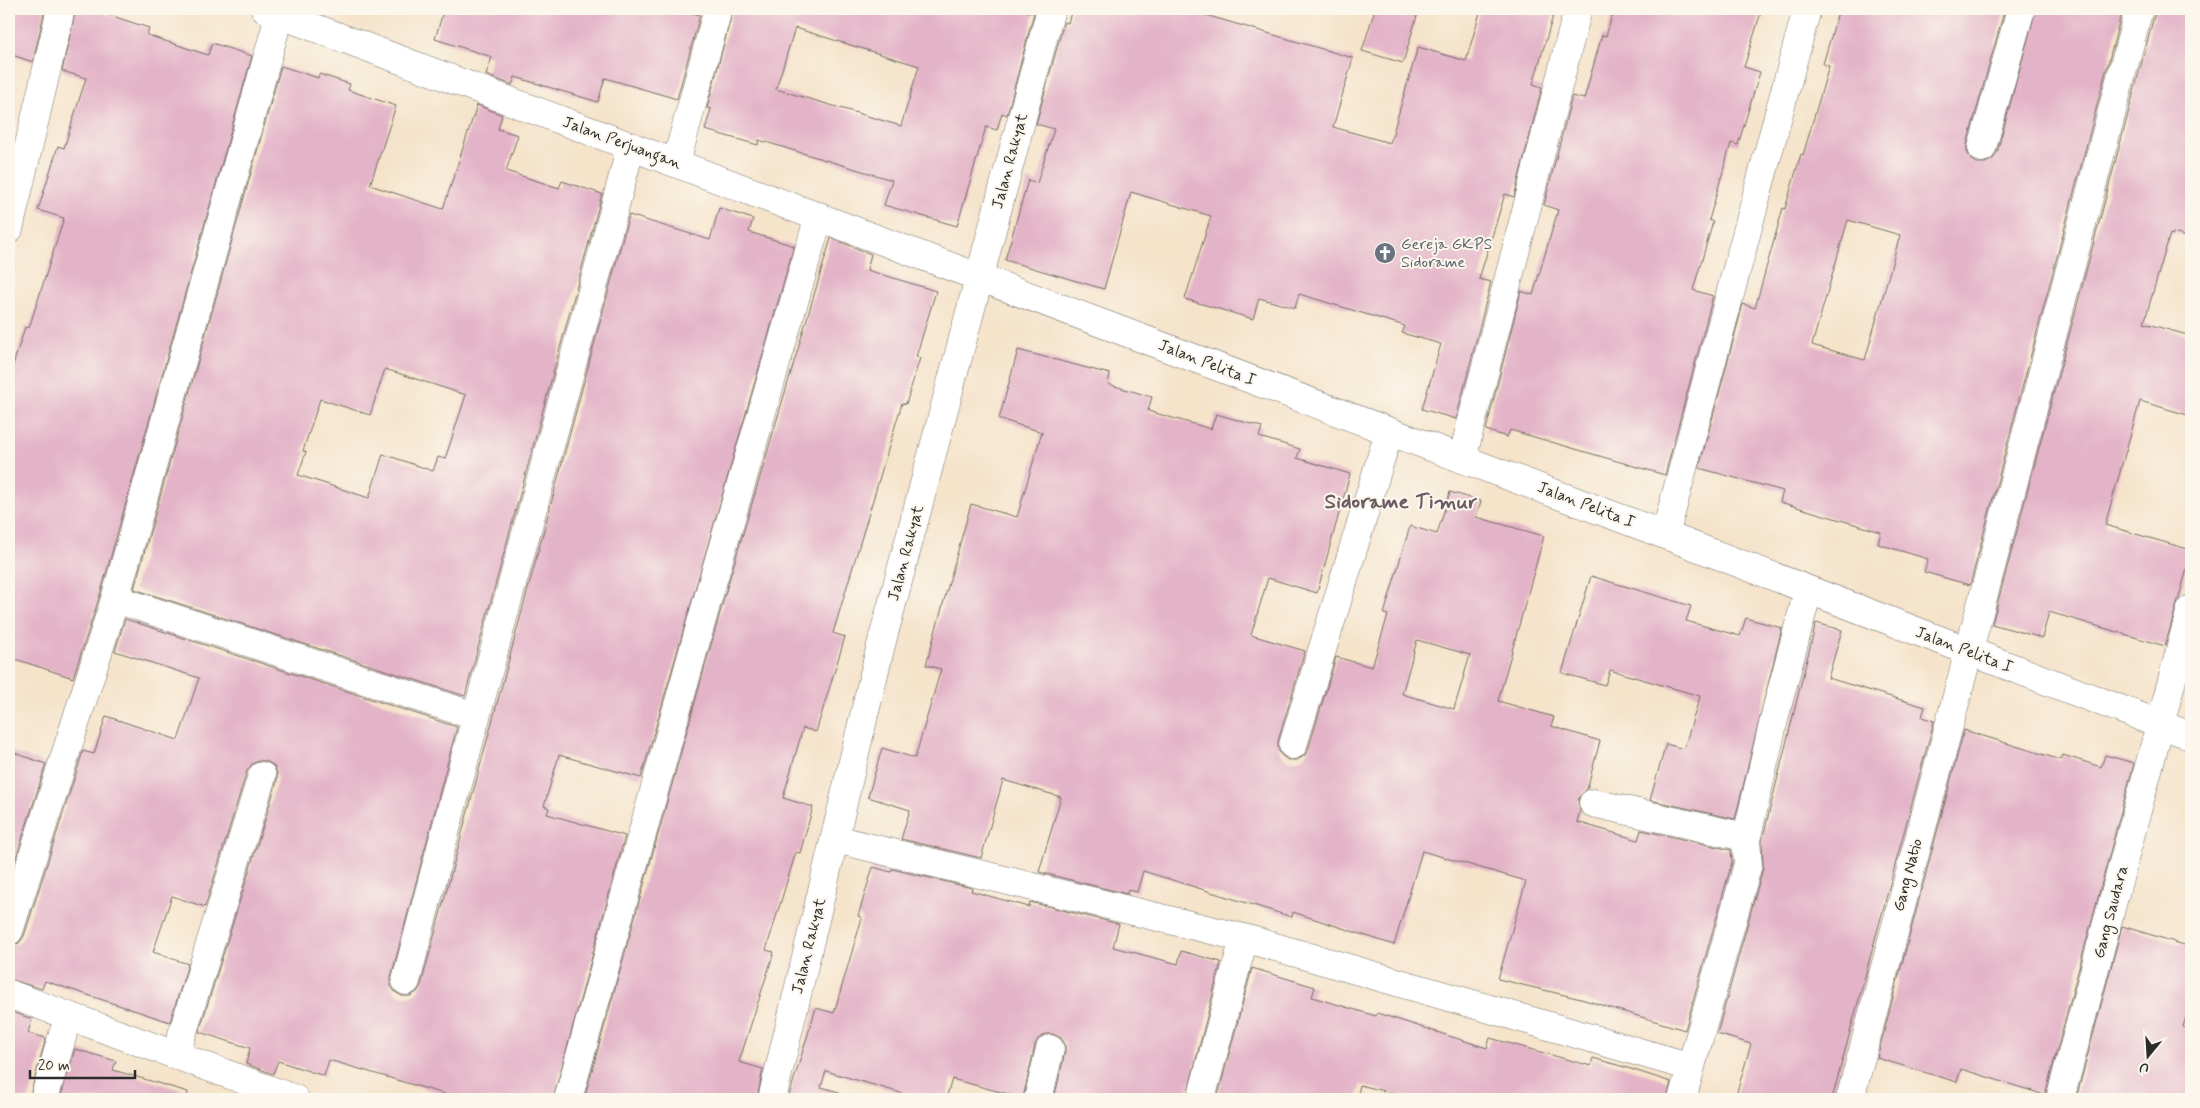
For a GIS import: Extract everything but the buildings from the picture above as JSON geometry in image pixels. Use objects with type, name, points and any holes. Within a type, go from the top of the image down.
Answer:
[{"type":"street","points":[[9,229],[61,9]]},
{"type":"street","points":[[676,163],[718,9]]},
{"type":"street","name":"Jalan Rakyat","points":[[772,1099],[880,649],[1051,9]]},
{"type":"street","points":[[1462,458],[1578,9]]},
{"type":"street","points":[[1666,535],[1808,9]]},
{"type":"street","points":[[1982,148],[2020,9]]},
{"type":"street","name":"Gang Natio","points":[[1850,1099],[1967,651],[2139,9]]},
{"type":"street","points":[[9,931],[115,599],[276,11]]},
{"type":"street","name":"Jalan Perjuangan","points":[[276,11],[979,278]]},
{"type":"street","points":[[406,981],[475,716],[529,528],[631,146]]},
{"type":"street","points":[[568,1099],[712,580],[819,216]]},
{"type":"street","name":"Jalan Pelita I","points":[[979,278],[1666,535],[1808,591],[2191,736]]},
{"type":"street","points":[[1293,745],[1389,432]]},
{"type":"street","points":[[1682,1099],[1748,864],[1746,840],[1770,735],[1808,591]]},
{"type":"street","points":[[115,599],[475,716]]},
{"type":"street","name":"Gang Saudara","points":[[2060,1099],[2191,610]]},
{"type":"street","points":[[176,1054],[262,776]]},
{"type":"street","points":[[1593,803],[1736,835],[1746,840]]},
{"type":"street","points":[[835,839],[1244,938],[1691,1066]]},
{"type":"street","points":[[1201,1099],[1244,938]]},
{"type":"street","points":[[9,994],[68,1017],[176,1054],[252,1092],[295,1099]]},
{"type":"street","points":[[44,1099],[68,1017]]},
{"type":"street","points":[[1038,1099],[1050,1049]]},
{"type":"place","name":"Gereja GKPS Sidorame","points":[[1385,253]]},
{"type":"district","name":"Sidorame Timur","points":[[1401,502]]}]
